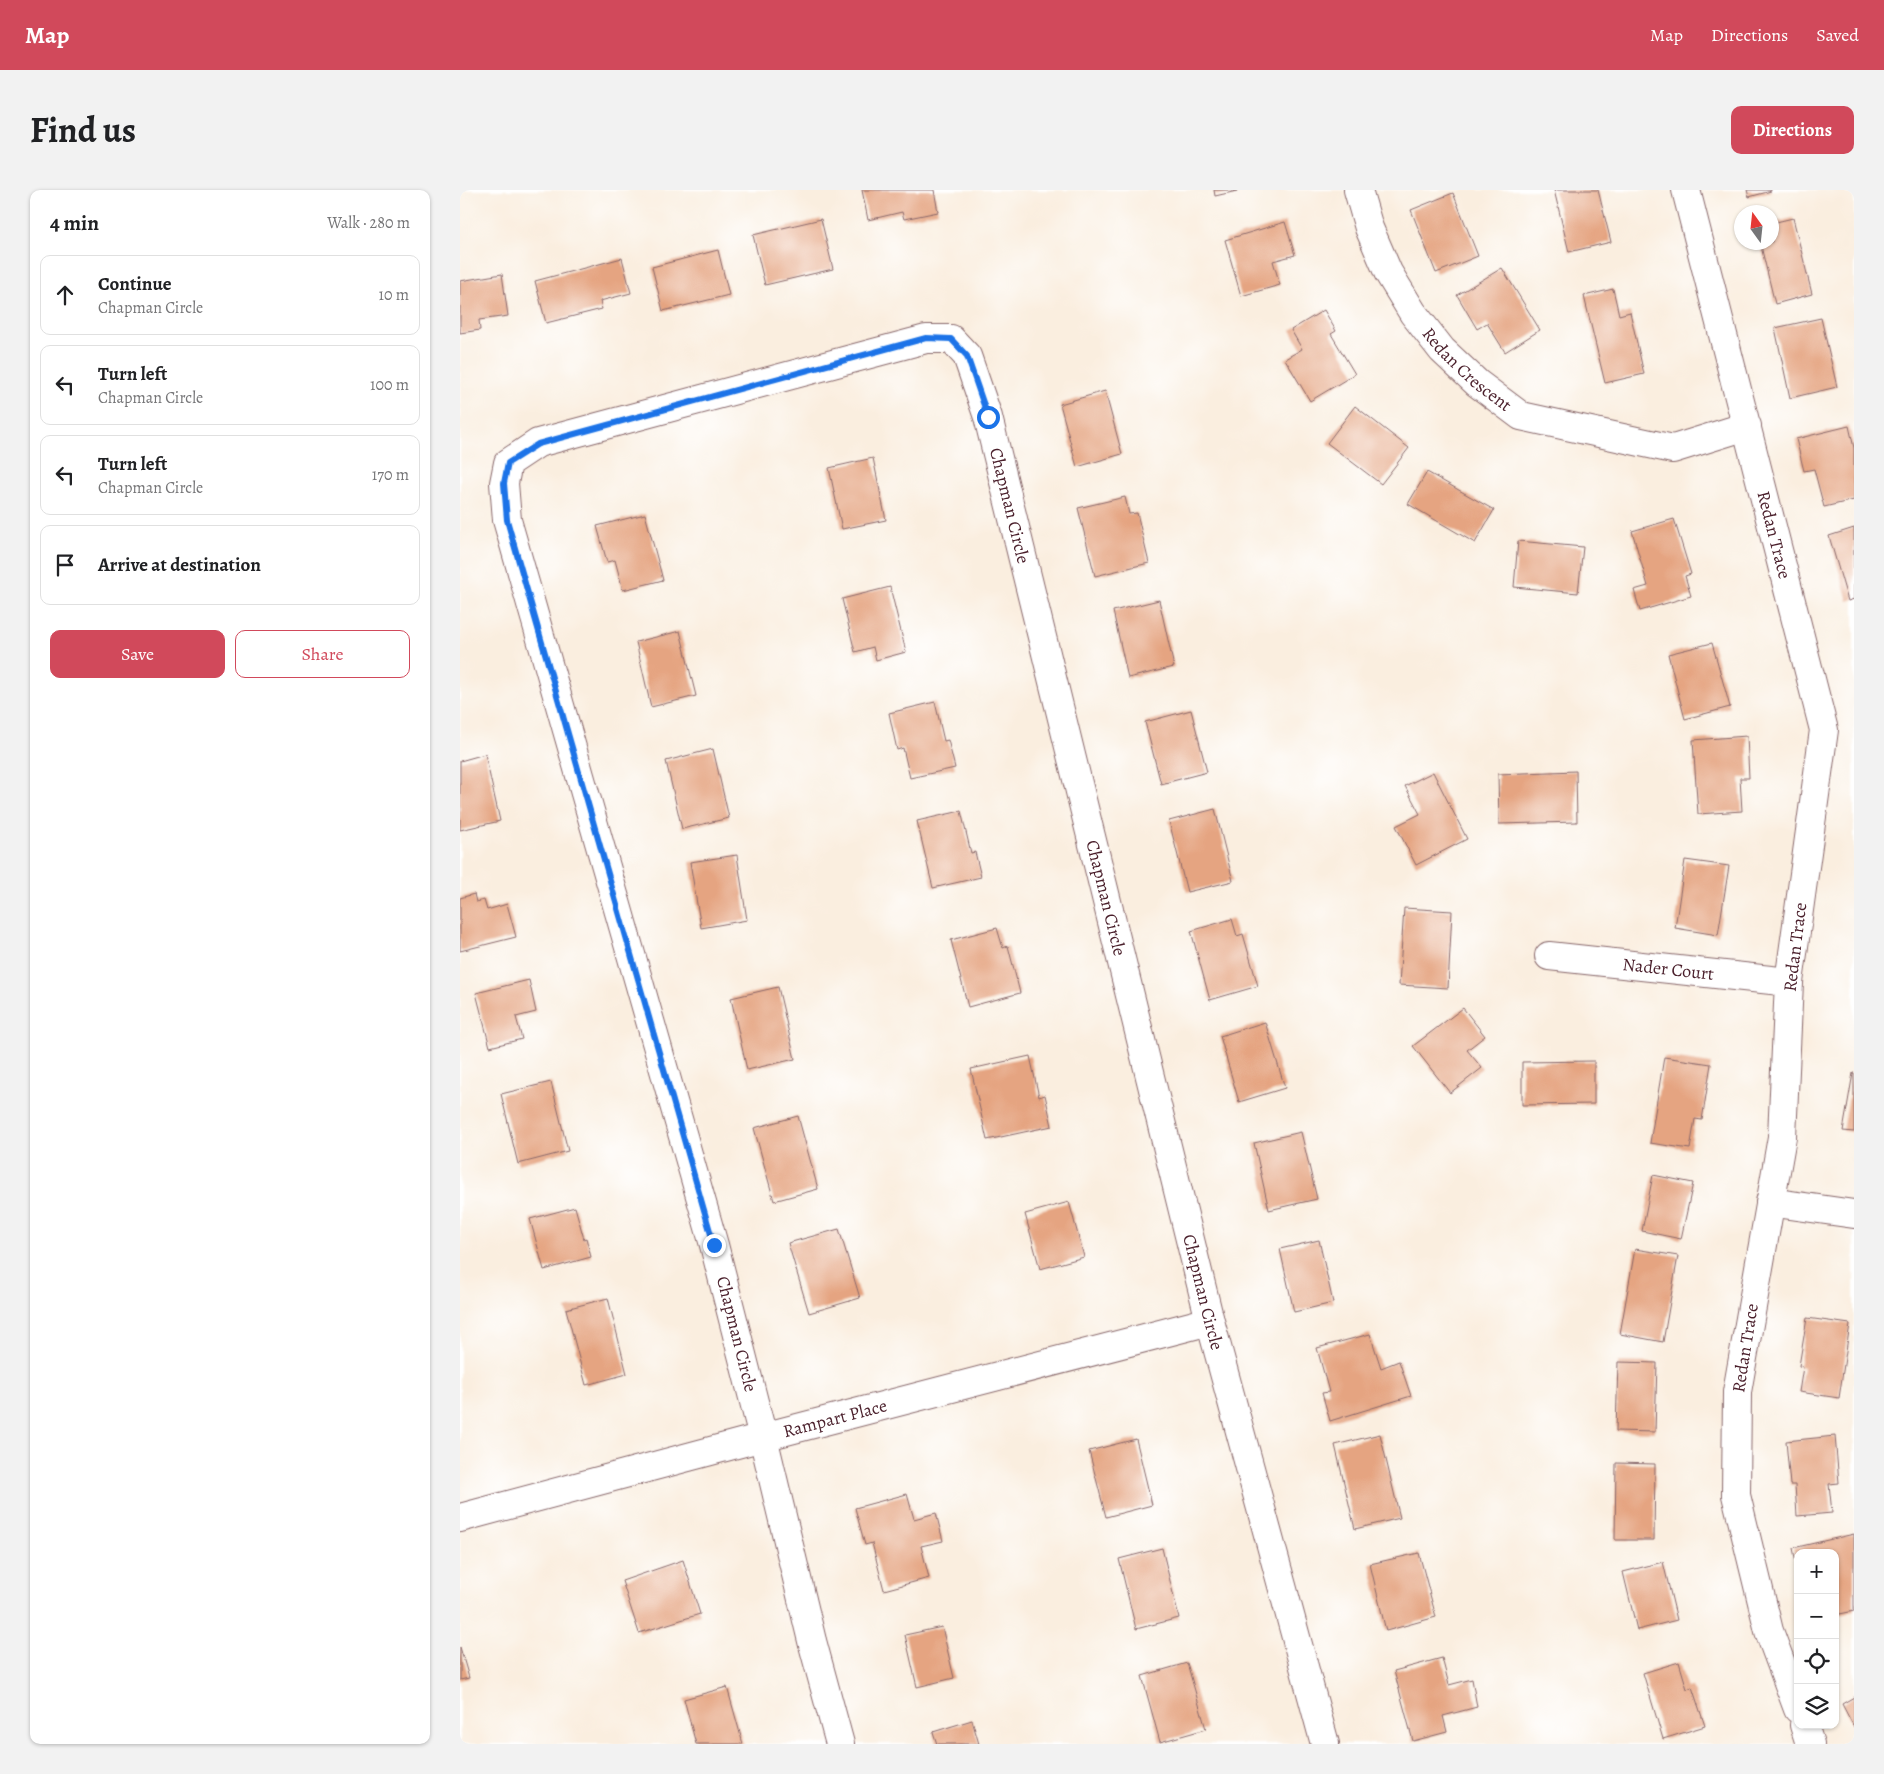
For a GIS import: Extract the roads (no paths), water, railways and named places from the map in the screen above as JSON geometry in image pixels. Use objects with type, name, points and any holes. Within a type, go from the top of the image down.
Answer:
[{"type":"street","name":"Redan Crescent","points":[[1358,190],[1369,228],[1388,272],[1413,313],[1442,350],[1477,384],[1521,416],[1673,449],[1747,426]]},
{"type":"street","name":"Redan Trace","points":[[1686,190],[1824,730],[1789,982],[1782,1137],[1737,1392],[1736,1495],[1769,1631],[1794,1698]]},
{"type":"street","name":"Chapman Circle","points":[[840,1744],[812,1641],[714,1245],[507,520],[504,483],[508,463],[538,444],[926,338],[951,339],[967,356],[988,417],[1210,1321],[1324,1744]]},
{"type":"street","name":"Nader Court","points":[[1549,956],[1789,982]]},
{"type":"street","points":[[1770,1202],[1854,1214]]},
{"type":"street","name":"Rampart Place","points":[[460,1518],[1210,1321]]},
{"type":"street","points":[[1805,1729],[1810,1744]]}]
